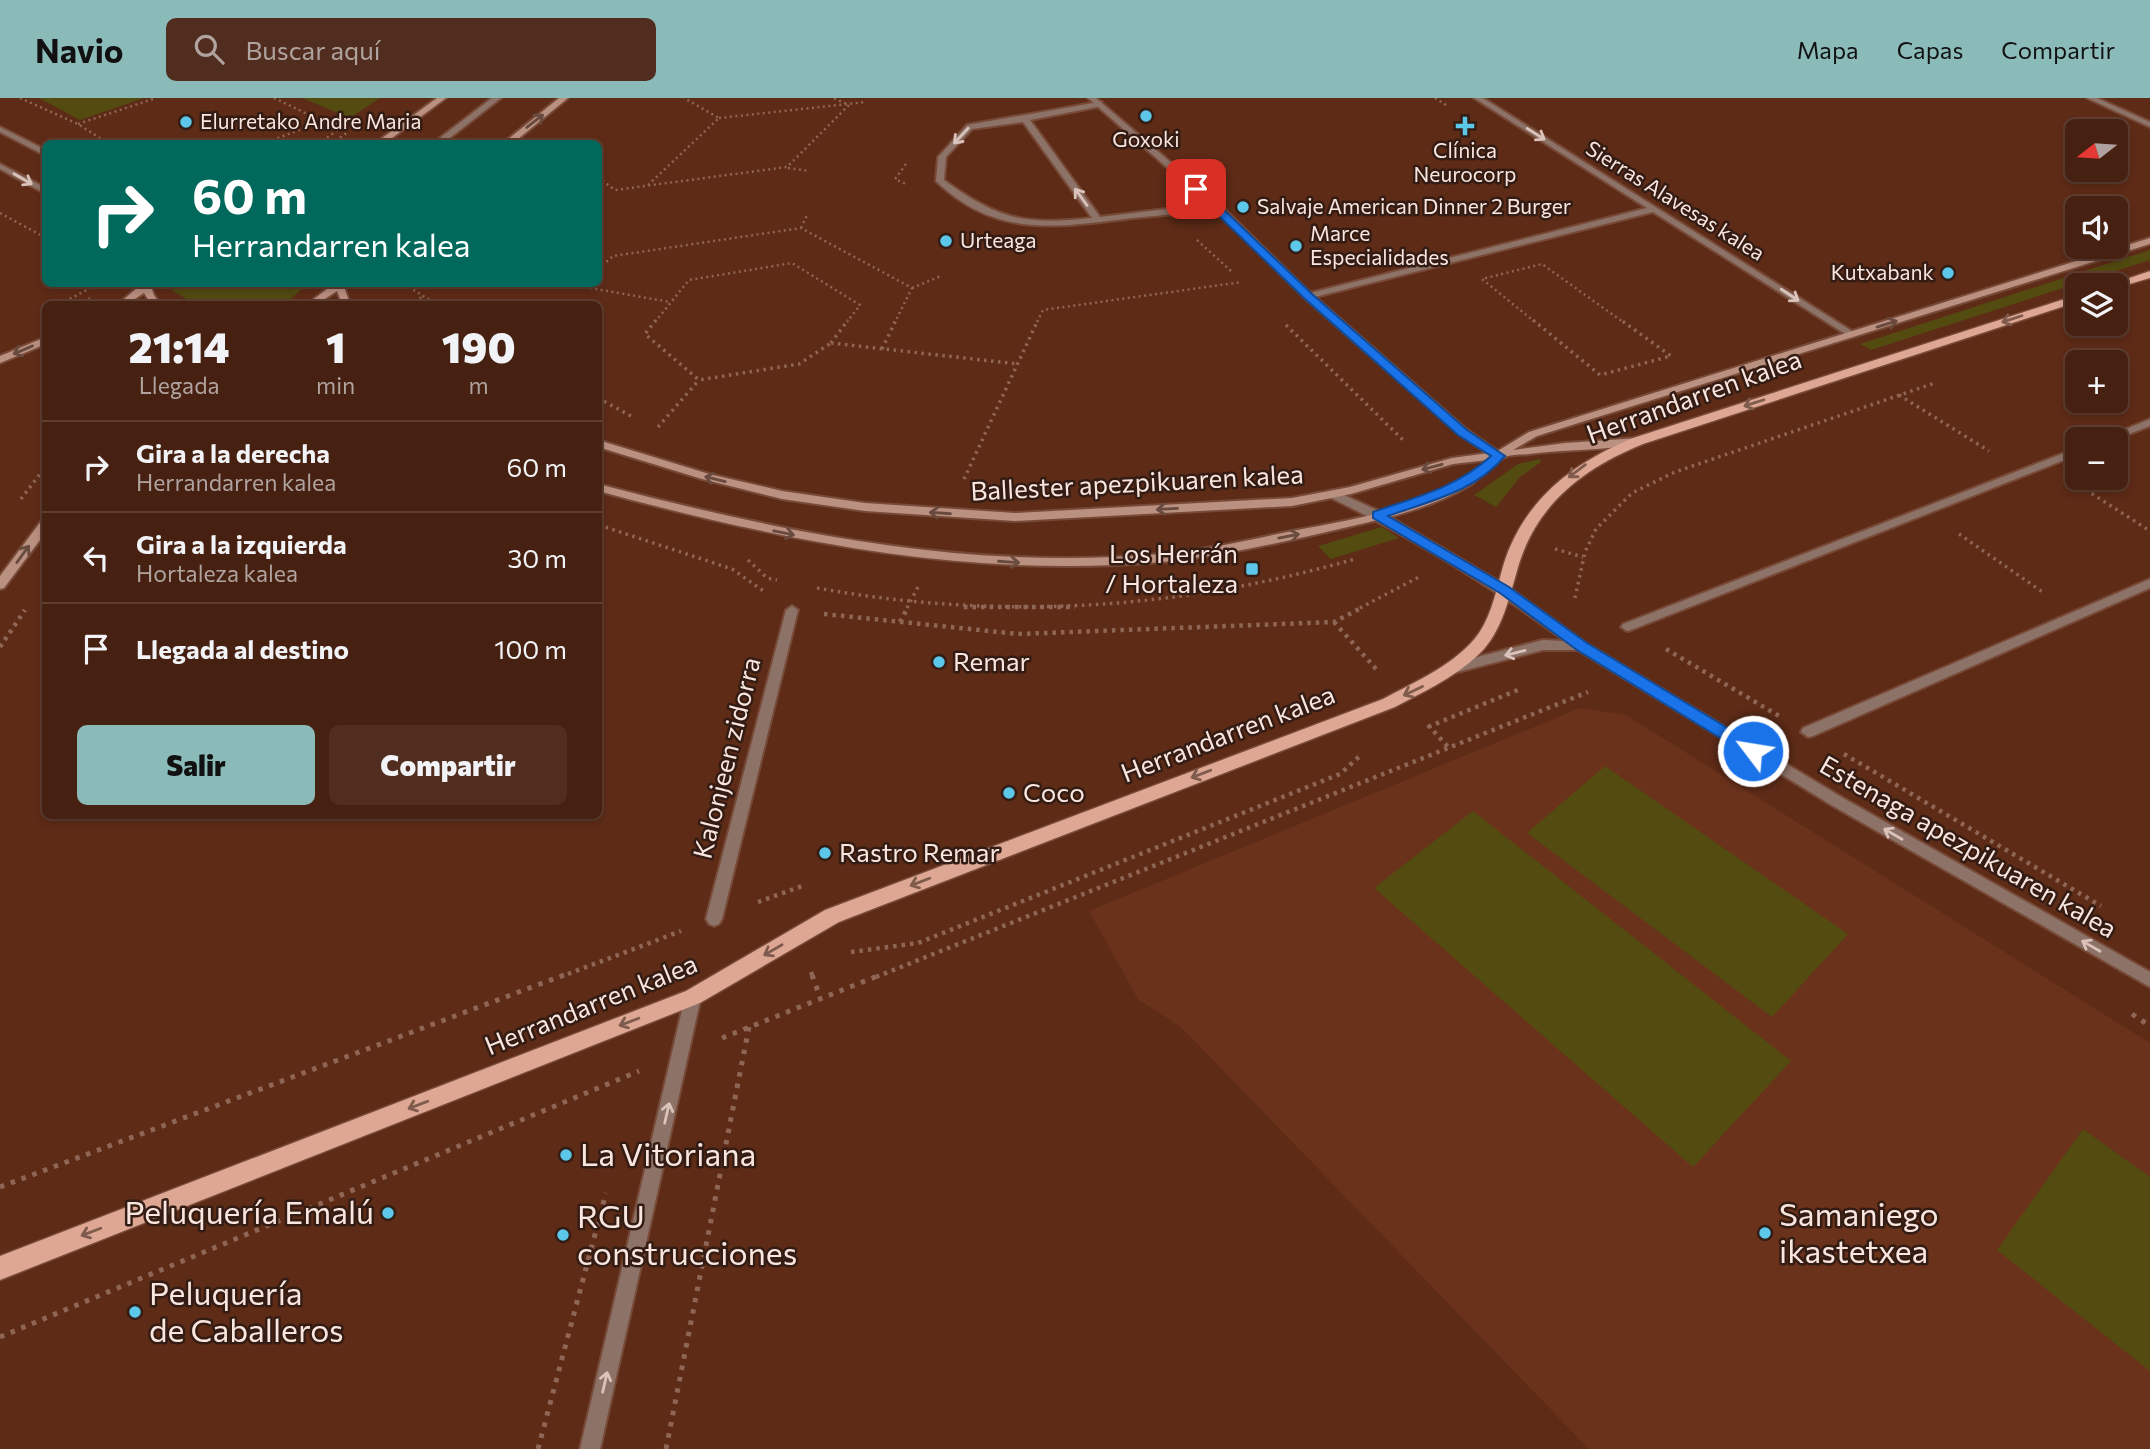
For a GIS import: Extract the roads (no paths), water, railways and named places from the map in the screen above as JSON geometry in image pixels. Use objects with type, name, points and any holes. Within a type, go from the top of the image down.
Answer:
[{"type":"main road","points":[[384,140],[442,98]]},
{"type":"main road","points":[[511,140],[564,98]]},
{"type":"main road","name":"Herrandarren kalea","points":[[1377,515],[1460,486],[1533,434],[2150,241]]},
{"type":"main road","points":[[2128,281],[2150,274]]},
{"type":"main road","points":[[126,301],[143,287]]},
{"type":"main road","points":[[316,301],[336,287]]},
{"type":"main road","name":"Herrandarren kalea","points":[[0,1268],[693,997],[832,916],[1389,703],[1426,685],[1478,644],[1495,619],[1523,531],[1557,486],[1589,462],[1638,441],[2065,302]]},
{"type":"main road","points":[[0,360],[42,342]]},
{"type":"main road","name":"Ballester apezpikuaren kalea","points":[[602,444],[706,477],[782,495],[865,508],[1014,517],[1292,502],[1333,494],[1452,461],[1565,446],[1638,441]]},
{"type":"main road","points":[[602,488],[751,527],[931,556],[1028,563],[1159,559],[1338,527],[1377,515]]},
{"type":"main road","points":[[0,585],[42,528]]},
{"type":"street","points":[[441,140],[497,98]]},
{"type":"street","name":"Sierras Alavesas kalea","points":[[1478,98],[1853,335]]},
{"type":"street","points":[[2091,98],[2150,125]]},
{"type":"street","points":[[1216,206],[1051,226],[1005,221],[967,202],[940,181],[942,157],[970,127],[1025,119],[1095,101],[1216,206],[1308,296],[1463,432],[1499,456]]},
{"type":"street","points":[[1025,119],[1098,220]]},
{"type":"street","points":[[0,129],[42,151]]},
{"type":"street","points":[[0,166],[42,190]]},
{"type":"street","points":[[1308,296],[1655,209]]},
{"type":"street","points":[[2128,431],[2150,422]]},
{"type":"street","points":[[1627,626],[2065,456]]},
{"type":"street","name":"Estenaga apezpikuaren kalea","points":[[1333,494],[1377,515],[1504,590],[1582,647],[1838,802],[2150,980]]},
{"type":"street","points":[[1808,732],[2150,583]]},
{"type":"street","name":"Kalonjeen zidorra","points":[[714,919],[792,610]]},
{"type":"street","name":"Estenaga apezpikuaren kalea","points":[[1448,670],[1543,645],[1582,647]]},
{"type":"street","points":[[590,1449],[693,997]]},
{"type":"place","name":"Goxoki","points":[[1146,116]]},
{"type":"place","name":"Elurretako Andre Maria","points":[[186,122]]},
{"type":"place","name":"Clínica Neurocorp","points":[[1465,126]]},
{"type":"place","name":"Salvaje American Dinner 2 Burger","points":[[1243,207]]},
{"type":"place","name":"Urteaga","points":[[946,241]]},
{"type":"place","name":"Marce Especialidades","points":[[1296,246]]},
{"type":"place","name":"Kutxabank","points":[[1948,273]]},
{"type":"place","name":"Los Herrán / Hortaleza","points":[[1252,569]]},
{"type":"place","name":"Remar","points":[[939,662]]},
{"type":"place","name":"Coco","points":[[1009,793]]},
{"type":"place","name":"Rastro Remar","points":[[825,853]]},
{"type":"place","name":"La Vitoriana","points":[[566,1155]]},
{"type":"place","name":"Peluquería Emalú","points":[[388,1213]]},
{"type":"place","name":"Samaniego ikastetxea","points":[[1765,1233]]},
{"type":"place","name":"RGU construcciones","points":[[563,1235]]},
{"type":"place","name":"Peluquería de Caballeros","points":[[135,1312]]}]
